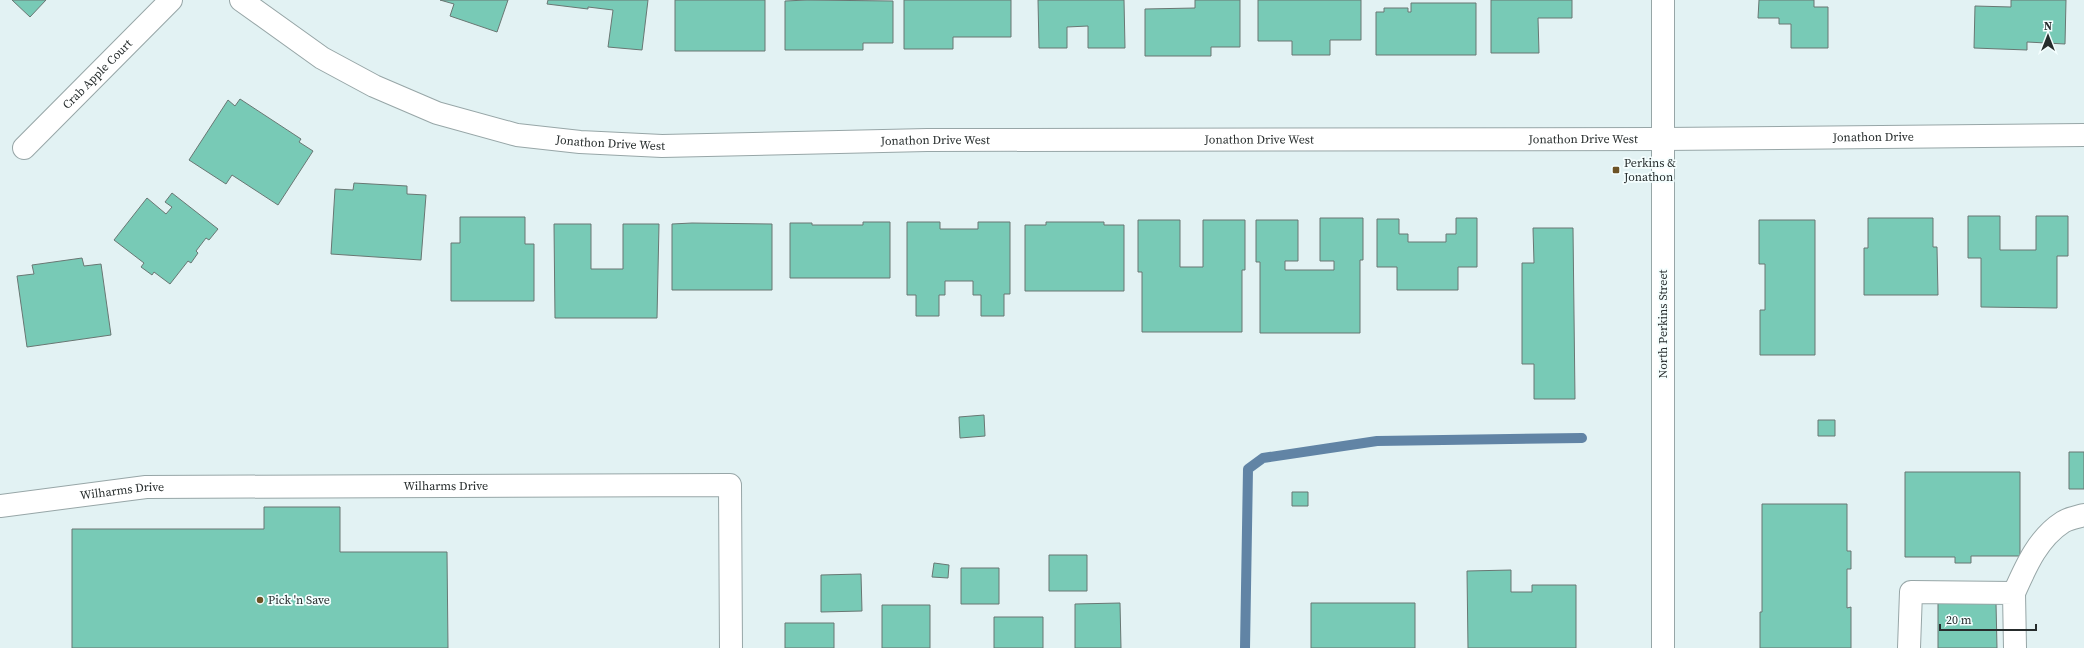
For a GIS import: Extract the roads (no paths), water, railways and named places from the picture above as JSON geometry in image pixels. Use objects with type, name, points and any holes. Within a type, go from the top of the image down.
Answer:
[{"type":"street","name":"Crab Apple Court","points":[[24,148],[171,0]]},
{"type":"street","name":"Jonathon Drive West","points":[[241,0],[322,58],[374,86],[437,113],[517,135],[580,142],[662,146],[927,140],[1663,139]]},
{"type":"street","name":"North Perkins Street","points":[[1662,648],[1663,0]]},
{"type":"street","name":"Jonathon Drive","points":[[1663,139],[2084,135]]},
{"type":"street","name":"Wilharms Drive","points":[[0,506],[146,488],[730,485],[731,648]]},
{"type":"street","points":[[2015,648],[2014,593],[2027,564],[2042,541],[2064,521],[2084,515]]},
{"type":"street","points":[[1909,648],[1910,592],[2014,593]]},
{"type":"waterway","points":[[1245,648],[1248,469],[1263,458],[1377,441],[1582,438]]},
{"type":"place","name":"Perkins & Jonathon","points":[[1616,170]]},
{"type":"place","name":"Pick 'n Save","points":[[260,600]]}]
